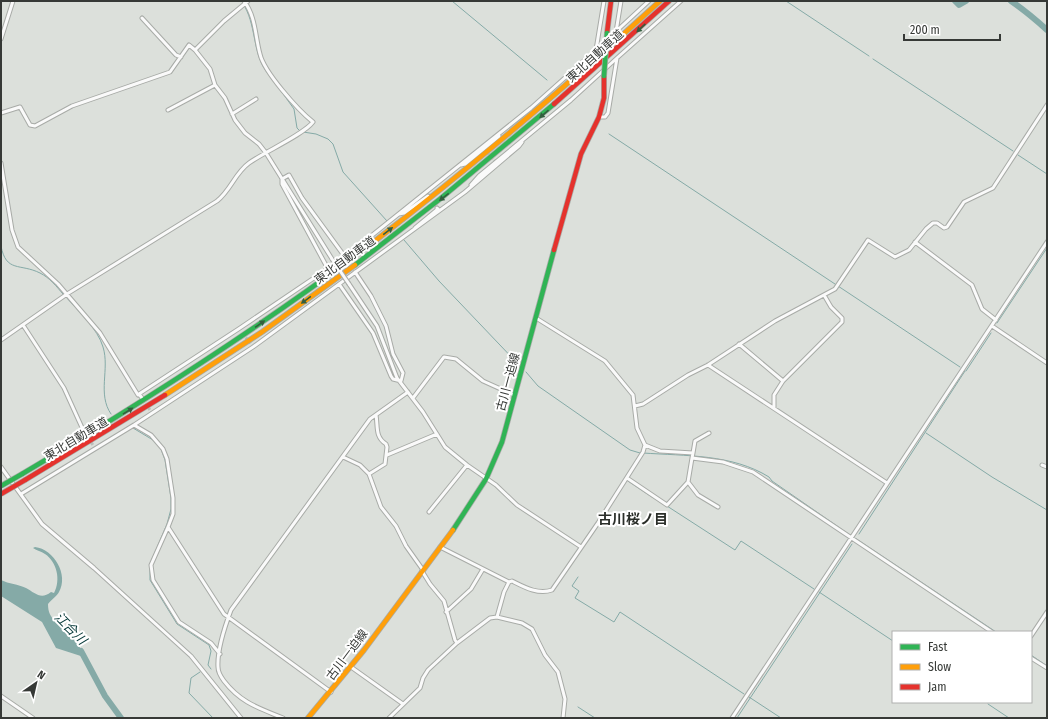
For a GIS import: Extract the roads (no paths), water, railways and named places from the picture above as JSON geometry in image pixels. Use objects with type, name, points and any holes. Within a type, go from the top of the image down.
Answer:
[{"type":"main road","name":"古川一迫線","points":[[308,718],[351,667],[423,571],[465,514],[487,479],[502,442],[578,163],[599,117],[604,98],[607,33],[611,1]]},
{"type":"main road","name":"東北自動車道","points":[[1,486],[175,381],[251,330],[361,252],[525,122],[592,64],[660,1]]},
{"type":"main road","name":"東北自動車道","points":[[1,494],[179,387],[295,309],[371,253],[530,127],[597,69],[670,1]]},
{"type":"street","points":[[1,39],[13,1]]},
{"type":"street","points":[[596,50],[604,1]]},
{"type":"street","points":[[616,32],[621,1]]},
{"type":"street","points":[[139,394],[345,257],[505,128],[596,50],[649,1]]},
{"type":"street","points":[[465,192],[479,176],[571,100],[681,1]]},
{"type":"street","points":[[1,340],[67,294],[217,201],[226,194],[236,176],[243,168],[313,122],[285,94],[265,66],[260,54],[256,26],[245,3],[224,21],[195,50]]},
{"type":"street","points":[[142,18],[176,55],[181,57]]},
{"type":"street","points":[[1,113],[16,107],[20,107],[30,125],[35,126],[72,106],[170,72],[189,45],[195,50],[210,69],[215,85],[225,98],[232,114],[245,133],[259,144],[266,153],[332,259],[377,326],[392,368],[408,392],[414,398],[445,447],[487,479],[517,505],[581,547]]},
{"type":"street","points":[[599,117],[605,117],[608,113],[617,58]]},
{"type":"street","points":[[168,110],[215,85]]},
{"type":"street","points":[[232,114],[256,99]]},
{"type":"street","points":[[635,406],[643,404],[688,375],[708,365],[775,321],[824,295],[837,286],[868,240],[895,257],[907,251],[933,223],[937,223],[944,228],[947,227],[964,202],[974,195],[990,191],[1047,105]]},
{"type":"street","points":[[459,165],[464,164],[484,149],[505,128]]},
{"type":"street","points":[[21,494],[95,450],[252,346],[465,192],[522,142]]},
{"type":"street","points":[[1,163],[12,230],[18,247],[67,294],[100,333],[138,395],[139,394],[142,398]]},
{"type":"street","points":[[282,180],[290,175],[302,198],[345,257]]},
{"type":"street","points":[[282,180],[282,184],[328,269]]},
{"type":"street","points":[[399,214],[404,213],[427,195],[428,196]]},
{"type":"street","points":[[413,231],[418,224],[438,209],[437,208]]},
{"type":"street","points":[[915,242],[942,264],[970,283],[982,309],[996,320]]},
{"type":"street","points":[[732,718],[1047,242]]},
{"type":"street","points":[[355,272],[371,296],[386,326],[393,354],[403,373],[401,381]]},
{"type":"street","points":[[339,284],[373,333],[391,376],[393,379],[401,381]]},
{"type":"street","points":[[774,408],[774,395],[783,381],[842,322],[842,318],[831,307],[824,295]]},
{"type":"street","points":[[536,318],[605,361],[633,395],[637,428],[646,445],[660,450],[722,462],[753,472],[990,631]]},
{"type":"street","points":[[23,325],[64,388],[84,432]]},
{"type":"street","points":[[992,326],[1047,363]]},
{"type":"street","points":[[240,328],[242,332]]},
{"type":"street","points":[[739,344],[783,381]]},
{"type":"street","points":[[414,398],[444,357],[456,359],[483,381],[514,395]]},
{"type":"street","points":[[708,365],[887,483]]},
{"type":"street","points":[[283,718],[249,704],[233,693],[218,671],[220,654],[231,610],[370,419],[408,392]]},
{"type":"street","points":[[369,474],[385,464],[387,455],[386,444],[379,439],[377,435],[378,424],[376,415]]},
{"type":"street","points":[[134,425],[155,439],[165,453],[173,498],[172,514],[168,527],[151,566],[153,580],[179,622],[211,642],[220,654]]},
{"type":"street","points":[[627,478],[667,504],[688,482],[695,441],[709,433]]},
{"type":"street","points":[[387,455],[437,434]]},
{"type":"street","points":[[92,445],[95,450]]},
{"type":"street","points":[[440,547],[509,582],[512,581],[532,591],[548,592],[552,590],[627,478],[646,445]]},
{"type":"street","points":[[343,457],[360,465],[369,474],[381,507],[396,526],[406,546],[430,584],[444,601],[446,612],[457,643]]},
{"type":"street","points":[[1042,464],[1047,467]]},
{"type":"street","points":[[429,512],[467,465]]},
{"type":"street","points":[[1,467],[42,524],[99,572],[191,656],[241,718]]},
{"type":"street","points":[[688,482],[698,495],[718,507]]},
{"type":"street","points":[[168,527],[221,611],[228,618],[331,692]]},
{"type":"street","points":[[446,612],[471,590],[483,569]]},
{"type":"street","points":[[497,617],[504,592],[509,582]]},
{"type":"street","points":[[1032,634],[1047,612]]},
{"type":"street","points":[[389,718],[420,688],[423,678],[428,670],[457,643],[490,618],[497,617],[527,626],[535,634],[545,656],[558,672],[565,699],[563,718]]},
{"type":"street","points":[[1032,659],[1047,668]]},
{"type":"street","points":[[351,667],[403,704]]},
{"type":"street","points":[[2,696],[33,718]]},
{"type":"water","points":[[35,547],[48,552],[54,558],[61,571],[62,585],[58,594],[48,604],[48,610],[52,617],[71,635],[87,658],[56,648],[42,622],[1,596],[1,580],[23,587],[41,596],[51,592],[54,593],[57,583],[57,572],[55,566],[49,557],[33,548]]},
{"type":"waterway","points":[[452,1],[547,80]]},
{"type":"waterway","points":[[786,1],[869,56]]},
{"type":"waterway","points":[[955,1],[959,5],[966,1]]},
{"type":"waterway","points":[[1011,1],[1047,30]]},
{"type":"waterway","points":[[245,7],[249,15],[260,59],[269,75]]},
{"type":"waterway","points":[[873,59],[1013,151]]},
{"type":"waterway","points":[[276,84],[294,109],[297,128],[300,131]]},
{"type":"waterway","points":[[303,132],[316,134],[328,139],[333,144],[343,172],[387,221]]},
{"type":"waterway","points":[[609,134],[960,367]]},
{"type":"waterway","points":[[1018,155],[1047,174]]},
{"type":"waterway","points":[[404,240],[439,281],[519,365]]},
{"type":"waterway","points":[[1,246],[3,255],[10,264],[33,270],[44,275],[53,282],[63,294]]},
{"type":"waterway","points":[[997,323],[1047,248]]},
{"type":"waterway","points":[[66,297],[87,320],[97,334],[103,347],[105,355],[104,390],[107,406],[111,414]]},
{"type":"waterway","points":[[966,371],[991,333]]},
{"type":"waterway","points":[[859,534],[965,371]]},
{"type":"waterway","points":[[526,372],[538,386],[630,450],[640,453]]},
{"type":"waterway","points":[[133,428],[153,440],[161,449],[165,460],[171,498],[171,509],[167,524],[150,564],[150,580],[177,624],[209,645],[211,651],[208,665],[211,669]]},
{"type":"waterway","points":[[926,433],[992,477],[1047,510]]},
{"type":"waterway","points":[[643,453],[692,456],[724,460],[755,469],[769,477],[772,481],[850,535]]},
{"type":"waterway","points":[[628,481],[652,497]]},
{"type":"waterway","points":[[667,506],[735,550],[741,541],[814,589]]},
{"type":"waterway","points":[[855,538],[994,631]]},
{"type":"waterway","points":[[737,718],[852,544]]},
{"type":"waterway","points":[[578,577],[572,586],[579,591],[575,598],[614,622],[620,612],[744,694]]},
{"type":"waterway","points":[[819,592],[892,640]]},
{"type":"waterway","name":"江合川","points":[[81,651],[105,696],[121,718]]},
{"type":"waterway","points":[[1032,656],[1047,666]]},
{"type":"waterway","points":[[200,672],[191,678],[189,693],[213,718]]},
{"type":"waterway","points":[[749,697],[781,718]]},
{"type":"waterway","points":[[988,704],[1009,718]]},
{"type":"waterway","points":[[578,707],[595,718]]},
{"type":"tunnel","points":[[485,150],[495,161]]},
{"type":"tunnel","points":[[243,334],[251,344]]},
{"type":"tunnel","points":[[143,400],[150,410]]},
{"type":"tunnel","points":[[86,435],[93,445]]},
{"type":"district","name":"古川桜ノ目","points":[[633,519]]}]
